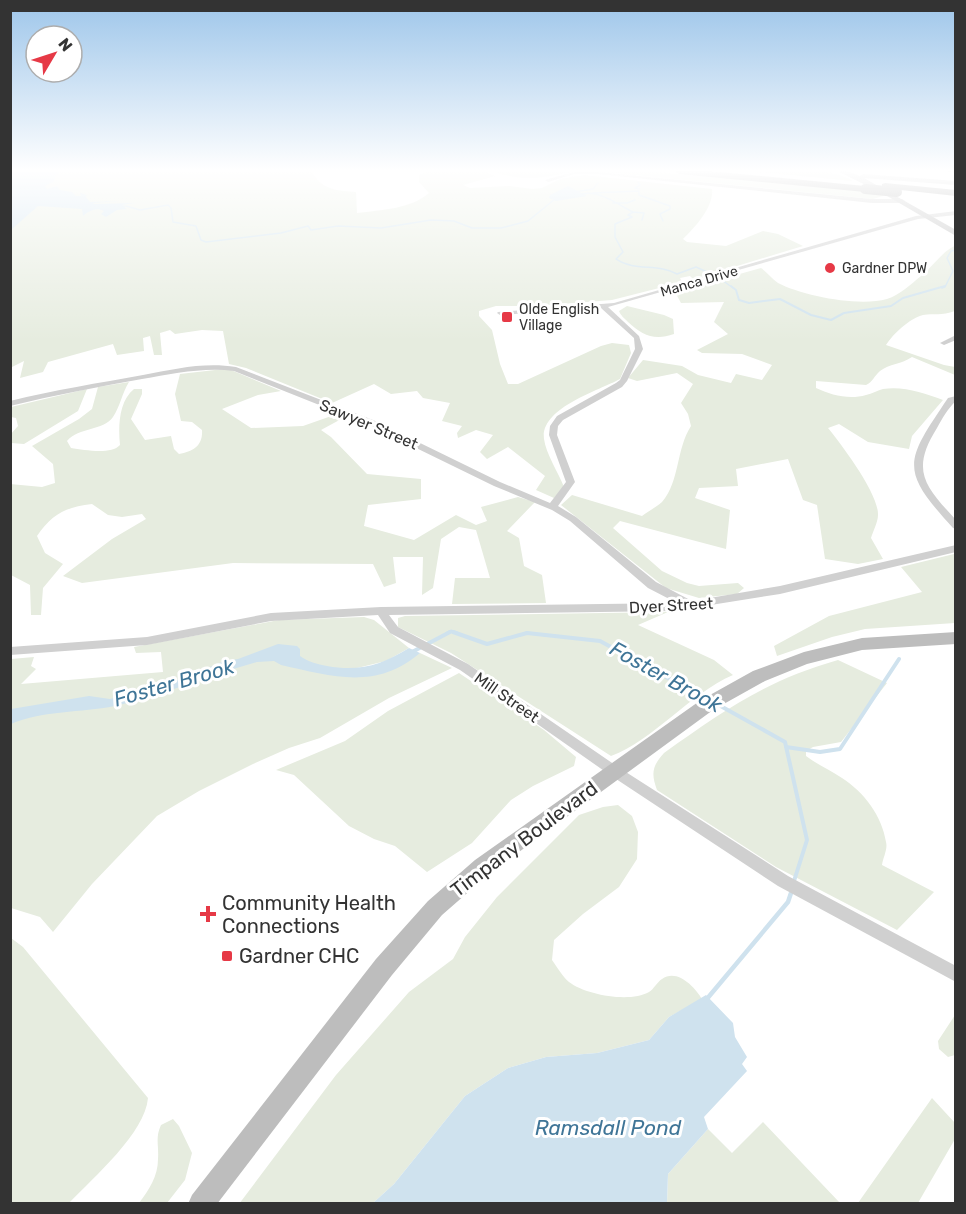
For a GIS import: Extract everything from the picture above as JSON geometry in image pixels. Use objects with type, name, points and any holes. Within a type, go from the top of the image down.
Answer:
[{"type":"main road","name":"Timpany Boulevard","points":[[201,1203],[384,967],[435,908],[482,867],[712,702],[771,670],[826,652],[881,641],[956,638]]},
{"type":"street","name":"Manca Drive","points":[[500,313],[604,307],[881,228]]},
{"type":"street","points":[[552,507],[571,482],[553,435],[554,426],[560,418],[623,381],[639,349],[637,337],[604,307]]},
{"type":"street","points":[[944,343],[956,337]]},
{"type":"street","name":"Sawyer Street","points":[[10,404],[71,389],[181,370],[229,368],[370,422],[497,484],[552,507],[573,519],[652,585],[692,605]]},
{"type":"street","points":[[956,398],[951,400],[926,438],[916,459],[928,496],[956,526]]},
{"type":"street","name":"Dyer Street","points":[[381,611],[692,605],[830,581],[956,548]]},
{"type":"street","points":[[10,651],[147,641],[271,617],[381,611]]},
{"type":"street","name":"Mill Street","points":[[381,611],[394,630],[464,667],[614,771],[783,881],[956,975]]},
{"type":"shaded area","points":[[10,228],[694,228],[683,239],[687,242],[726,246],[763,231],[778,234],[803,246],[701,277],[680,278],[682,282],[612,300],[537,306],[496,306],[479,311],[479,316],[492,330],[500,364],[508,384],[518,384],[601,346],[612,343],[629,345],[631,353],[620,379],[572,402],[551,418],[545,428],[545,445],[564,487],[554,498],[536,490],[545,476],[508,447],[487,459],[480,452],[493,435],[476,430],[458,438],[457,433],[462,426],[442,421],[450,403],[423,398],[417,391],[391,394],[374,384],[332,403],[246,368],[229,364],[223,331],[202,330],[175,334],[170,330],[160,333],[162,355],[154,355],[150,336],[143,338],[144,351],[117,355],[113,344],[48,362],[43,372],[20,378],[24,361],[10,368]]},
{"type":"shaded area","points":[[955,246],[955,311],[927,314],[913,319],[902,327],[886,345],[955,367],[955,375],[912,357],[884,369],[866,385],[816,381],[816,388],[840,396],[853,397],[883,389],[899,388],[943,400],[912,436],[909,449],[868,442],[839,424],[828,428],[866,482],[877,506],[878,515],[871,538],[883,559],[858,564],[825,559],[817,505],[803,500],[788,459],[736,469],[738,486],[699,488],[695,498],[730,510],[726,549],[620,521],[613,528],[662,571],[699,586],[738,583],[744,588],[737,594],[699,598],[666,588],[561,505],[572,495],[642,516],[660,504],[668,494],[686,435],[691,426],[688,414],[681,403],[693,384],[677,373],[637,381],[628,378],[643,360],[682,366],[698,375],[731,383],[736,374],[762,380],[772,365],[742,354],[702,353],[697,350],[728,334],[714,322],[724,302],[681,303],[675,292],[761,268],[778,283],[802,292],[847,301],[875,301],[887,299],[901,292]]},
{"type":"shaded area","points":[[627,306],[673,319],[674,334],[654,337],[638,330],[619,311]]},
{"type":"shaded area","points":[[231,370],[281,391],[258,395],[222,409],[251,428],[303,426],[337,414],[345,417],[321,430],[331,437],[367,474],[421,479],[421,499],[368,505],[364,526],[414,540],[456,515],[476,525],[487,521],[481,507],[518,497],[535,502],[507,531],[519,538],[524,566],[542,575],[546,603],[452,604],[455,578],[490,578],[476,530],[459,527],[441,539],[433,588],[422,595],[423,557],[393,557],[396,583],[384,587],[373,564],[233,563],[82,583],[63,576],[112,539],[146,519],[142,514],[122,517],[108,515],[92,504],[60,513],[48,522],[37,536],[45,553],[63,564],[43,588],[41,615],[31,615],[30,585],[11,575],[10,484],[42,487],[55,483],[53,464],[32,446],[92,409],[98,387],[129,382],[113,417],[103,425],[72,437],[67,441],[71,448],[104,451],[120,445],[122,407],[134,389],[142,389],[131,419],[145,440],[171,436],[174,449],[179,454],[189,451],[199,444],[202,430],[192,422],[181,421],[175,394],[180,374]]},
{"type":"shaded area","points":[[87,389],[78,411],[24,444],[11,443],[10,435],[18,426],[16,418],[11,417],[11,407]]},
{"type":"shaded area","points":[[954,554],[955,623],[865,629],[832,637],[777,656],[774,646],[829,616],[922,592],[901,567]]},
{"type":"shaded area","points":[[668,612],[638,625],[714,660],[733,675],[701,693],[627,749],[611,756],[451,653],[398,627],[398,618],[405,616]]},
{"type":"shaded area","points":[[364,617],[374,620],[409,648],[386,661],[357,668],[368,671],[420,653],[452,668],[389,698],[320,738],[289,748],[199,791],[157,816],[92,884],[53,932],[40,917],[11,908],[11,659],[34,657],[31,666],[36,669],[21,684],[163,672],[161,652],[136,653],[134,647],[279,620]]},
{"type":"shaded area","points":[[838,660],[887,683],[841,742],[813,747],[806,751],[806,756],[858,790],[871,806],[881,823],[886,842],[882,865],[934,892],[897,930],[776,867],[657,790],[654,779],[655,766],[664,753],[726,710],[789,677]]},
{"type":"shaded area","points":[[459,673],[544,730],[576,757],[574,766],[533,786],[511,800],[472,843],[427,872],[395,846],[374,839],[349,826],[294,775],[276,770],[345,741],[388,711]]},
{"type":"shaded area","points":[[618,805],[632,816],[638,832],[637,859],[619,887],[583,914],[554,940],[552,960],[569,982],[597,994],[620,997],[641,995],[651,991],[662,979],[674,976],[690,984],[702,999],[669,1017],[649,1040],[597,1053],[546,1057],[508,1068],[465,1096],[394,1184],[373,1203],[239,1204],[336,1075],[409,992],[453,959],[465,937],[497,897],[579,815]]},
{"type":"shaded area","points":[[11,938],[23,947],[148,1098],[138,1126],[128,1140],[69,1203],[11,1203]]},
{"type":"shaded area","points":[[955,1015],[955,1055],[948,1057],[939,1049],[938,1041]]},
{"type":"shaded area","points":[[932,1098],[955,1123],[955,1139],[918,1203],[858,1203]]},
{"type":"shaded area","points":[[173,1119],[179,1126],[192,1153],[185,1180],[167,1203],[139,1203],[155,1177],[161,1125]]},
{"type":"shaded area","points":[[763,1122],[840,1203],[667,1204],[668,1174],[708,1129],[732,1153]]},
{"type":"water","points":[[278,644],[297,646],[300,649],[300,656],[306,660],[339,668],[370,666],[409,648],[420,653],[403,665],[387,672],[353,677],[318,673],[281,665],[274,661],[257,662],[115,706],[36,716],[11,724],[11,709],[89,696],[110,699],[181,679],[222,662],[238,659]]},
{"type":"water","name":"Ramsdall Pond","points":[[706,995],[733,1023],[735,1037],[747,1057],[742,1064],[747,1071],[704,1117],[708,1129],[668,1174],[667,1203],[373,1203],[394,1184],[465,1096],[508,1068],[546,1057],[597,1053],[649,1040],[669,1017]]},
{"type":"waterway","points":[[197,228],[201,240],[206,242],[281,233],[302,228]]},
{"type":"waterway","points":[[309,228],[311,230],[327,228]]},
{"type":"waterway","points":[[374,228],[383,228]]},
{"type":"waterway","points":[[471,228],[502,228]]},
{"type":"waterway","points":[[615,228],[615,237],[623,252],[616,259],[623,263],[662,269],[677,274],[696,267],[707,272]]},
{"type":"waterway","points":[[942,288],[945,287],[953,271],[947,258],[951,251],[956,250]]},
{"type":"waterway","points":[[722,280],[733,288]]},
{"type":"waterway","points":[[731,286],[736,290],[739,300],[749,303],[780,299],[811,315],[831,320],[844,313],[891,306],[903,298],[945,286]]},
{"type":"waterway","name":"Foster Brook","points":[[447,633],[451,631],[457,633]]},
{"type":"waterway","name":"Foster Brook","points":[[412,652],[450,632]]},
{"type":"waterway","name":"Foster Brook","points":[[453,632],[487,644],[527,633]]},
{"type":"waterway","name":"Foster Brook","points":[[527,633],[600,641],[708,700]]},
{"type":"waterway","points":[[786,747],[820,752],[840,749],[899,659]]},
{"type":"waterway","name":"Foster Brook","points":[[717,704],[785,742],[786,747]]},
{"type":"waterway","name":"Foster Brook","points":[[786,747],[807,840],[794,881]]},
{"type":"waterway","name":"Foster Brook","points":[[706,1000],[788,902],[792,890]]},
{"type":"place","name":"Gardner DPW","points":[[830,268]]},
{"type":"place","name":"Olde English Village","points":[[507,317]]},
{"type":"place","name":"Community Health Connections","points":[[208,914]]},
{"type":"place","name":"Gardner CHC","points":[[227,956]]}]
